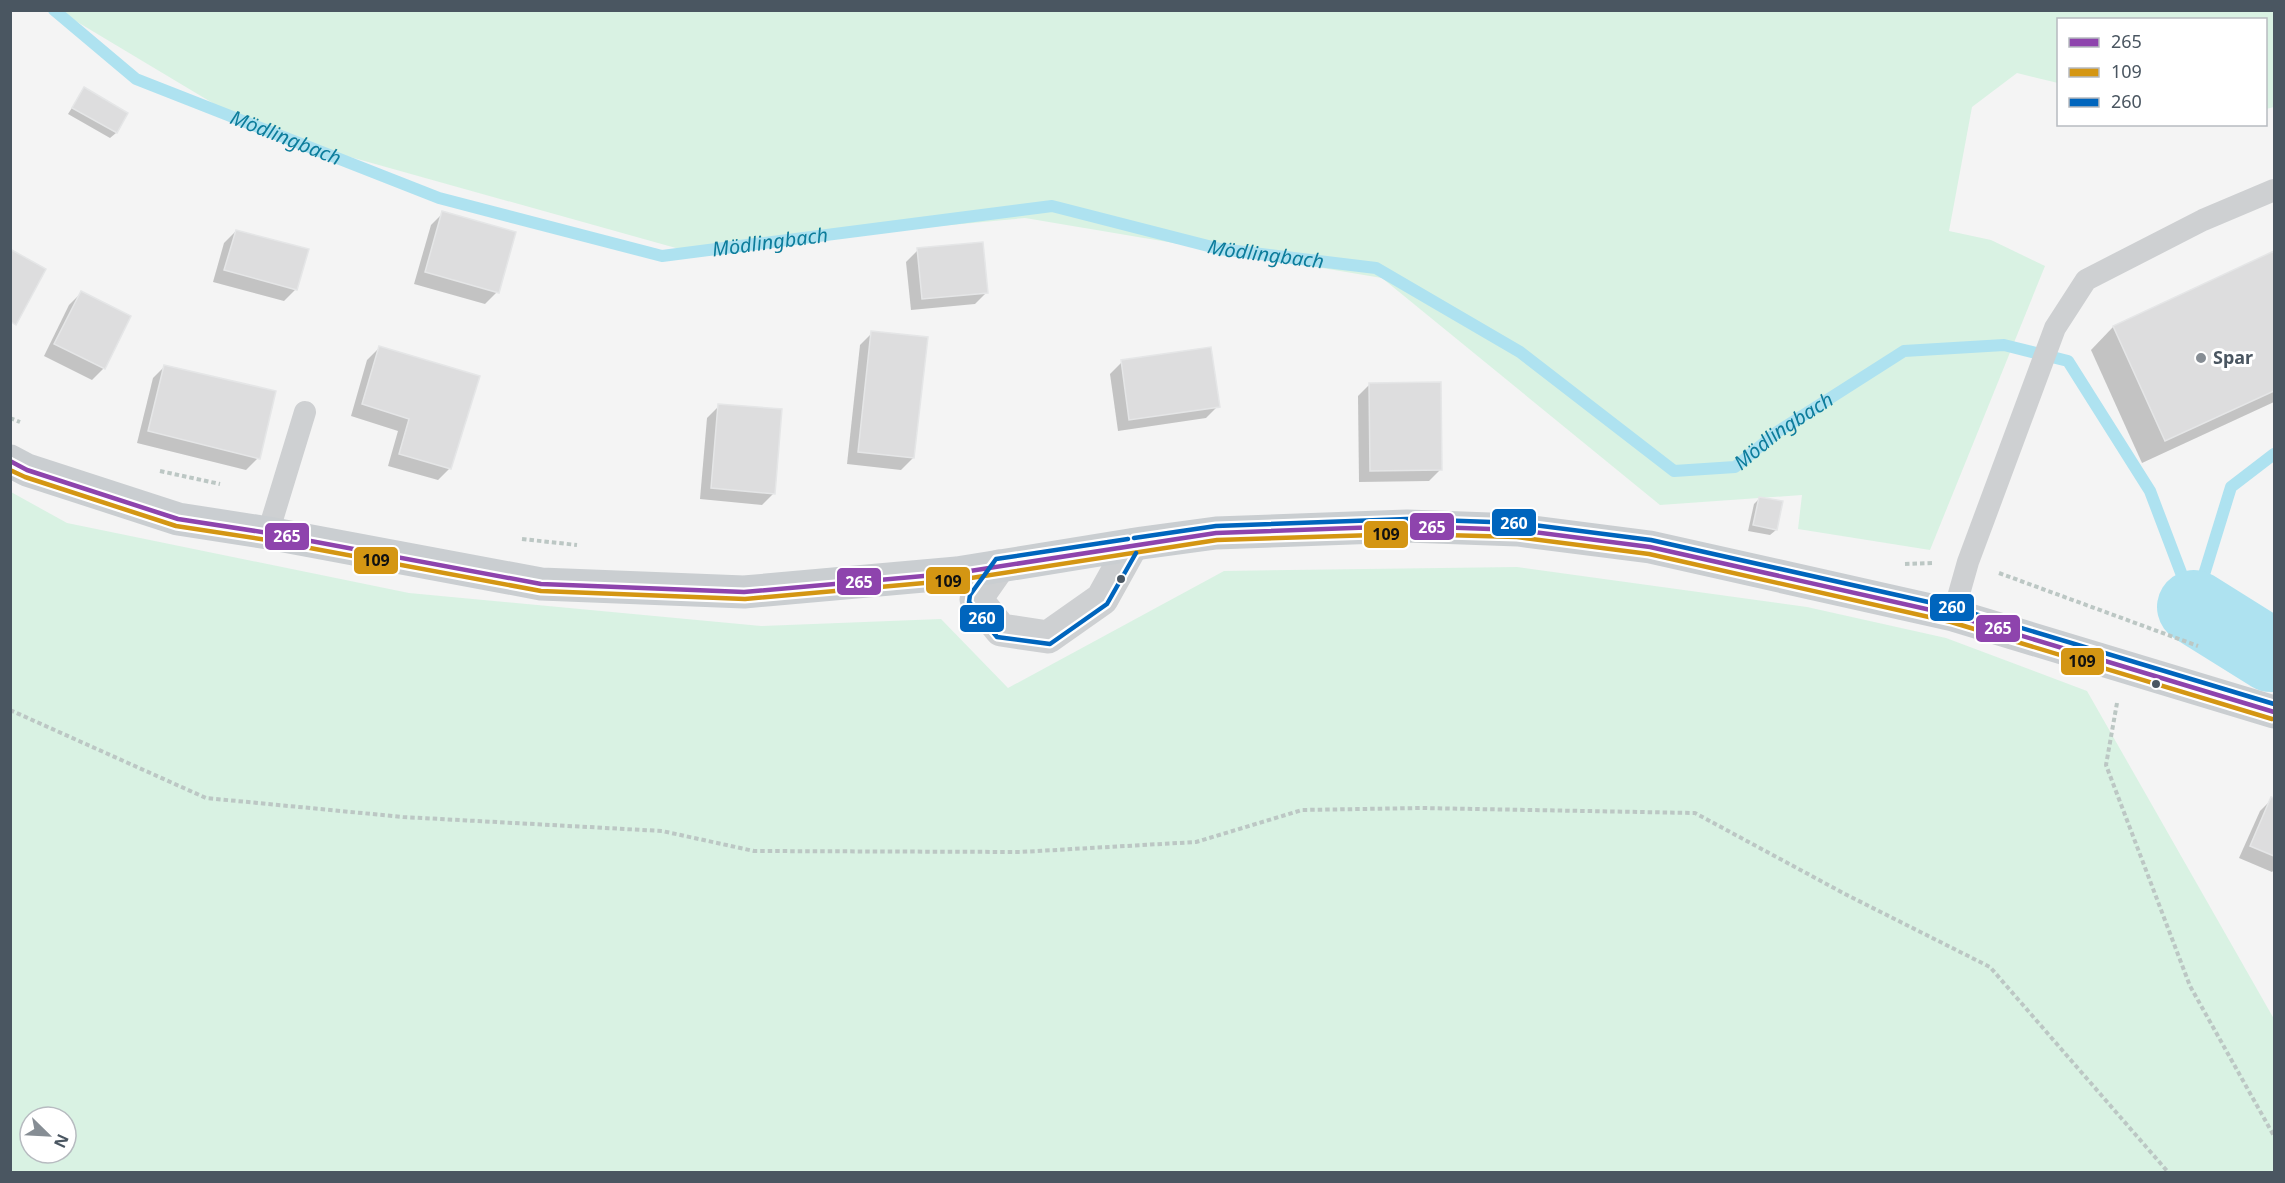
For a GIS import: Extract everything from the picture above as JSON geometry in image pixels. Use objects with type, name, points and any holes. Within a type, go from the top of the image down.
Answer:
[{"type":"main road","points":[[10,461],[27,470],[178,519],[553,584],[744,592],[957,573],[1216,533],[1407,526],[1518,530],[1650,547],[1953,615],[2274,712]]},
{"type":"street","points":[[999,566],[976,599],[1001,630],[1048,637],[1102,599],[1132,545]]},
{"type":"lane","points":[[1953,615],[1968,562],[2055,328],[2086,280],[2203,220],[2274,190]]},
{"type":"lane","points":[[268,533],[305,411]]},
{"type":"path","points":[[2124,667],[2106,765],[2190,986],[2274,1136]]},
{"type":"path","points":[[10,710],[206,798],[403,817],[662,831],[754,851],[1020,852],[1196,842],[1302,810],[1421,808],[1695,813],[1845,894],[1990,967],[2168,1173]]},
{"type":"green space","points":[[2274,10],[2274,107],[2267,109],[2267,18],[2057,18],[2057,83],[2017,73],[1972,107],[1949,231],[1991,240],[2045,266],[1930,550],[1798,529],[1802,495],[1660,505],[1382,278],[1025,218],[683,250],[261,132],[59,11]]},
{"type":"green space","points":[[11,492],[67,523],[409,593],[761,626],[941,619],[1008,688],[1224,571],[1517,567],[1807,607],[1946,638],[2087,691],[2274,1019],[2274,1172],[11,1172]]},
{"type":"building","points":[[84,87],[128,113],[117,133],[72,108]]},
{"type":"building","points":[[442,211],[516,232],[499,293],[425,272]]},
{"type":"building","points":[[236,230],[309,249],[297,290],[224,270]]},
{"type":"building","points":[[983,242],[988,293],[922,299],[917,248]]},
{"type":"building","points":[[10,249],[46,269],[16,325],[10,321]]},
{"type":"building","name":"Spar","points":[[2274,251],[2274,391],[2165,441],[2113,326]]},
{"type":"building","points":[[81,291],[131,316],[105,369],[54,344]]},
{"type":"building","points":[[871,331],[928,337],[914,458],[858,452]]},
{"type":"building","points":[[379,346],[480,376],[451,469],[399,454],[409,419],[362,404]]},
{"type":"building","points":[[1211,347],[1220,407],[1129,420],[1121,360]]},
{"type":"building","points":[[164,365],[276,391],[260,459],[148,431]]},
{"type":"building","points":[[1441,382],[1442,470],[1370,471],[1369,383]]},
{"type":"building","points":[[718,404],[782,409],[775,494],[711,488]]},
{"type":"building","points":[[1759,497],[1783,501],[1777,530],[1753,525]]},
{"type":"building","points":[[2271,797],[2274,798],[2274,856],[2250,846]]},
{"type":"waterway","name":"Mödlingbach","points":[[54,10],[136,79],[439,198],[662,256],[1052,206],[1220,249],[1376,268],[1520,352],[1674,471],[1735,467],[1777,432],[1904,351],[2004,345],[2068,361],[2150,491],[2194,607]]},
{"type":"waterway","points":[[2194,607],[2231,487],[2274,454]]},
{"type":"waterway","name":"Mödlingbach","points":[[2194,607],[2274,655]]},
{"type":"transit line","name":"265","points":[[10,461],[27,470],[178,519],[268,533],[541,584],[744,592],[957,573],[1216,533],[1407,526],[1518,530],[1650,547],[1953,615],[2274,712]]},
{"type":"transit line","name":"109","points":[[10,470],[25,477],[176,526],[267,540],[541,591],[745,599],[958,580],[1217,540],[1407,534],[1517,537],[1649,554],[1951,622],[2272,719]]},
{"type":"transit line","name":"260","points":[[1134,538],[1216,526],[1407,519],[1519,523],[1651,540],[1955,608],[2274,704]]},
{"type":"transit line","name":"260","points":[[1128,539],[996,559],[970,595],[969,602],[997,637],[1050,644],[1107,604],[1136,553]]},
{"type":"place","name":"Spar","points":[[2201,358]]}]
